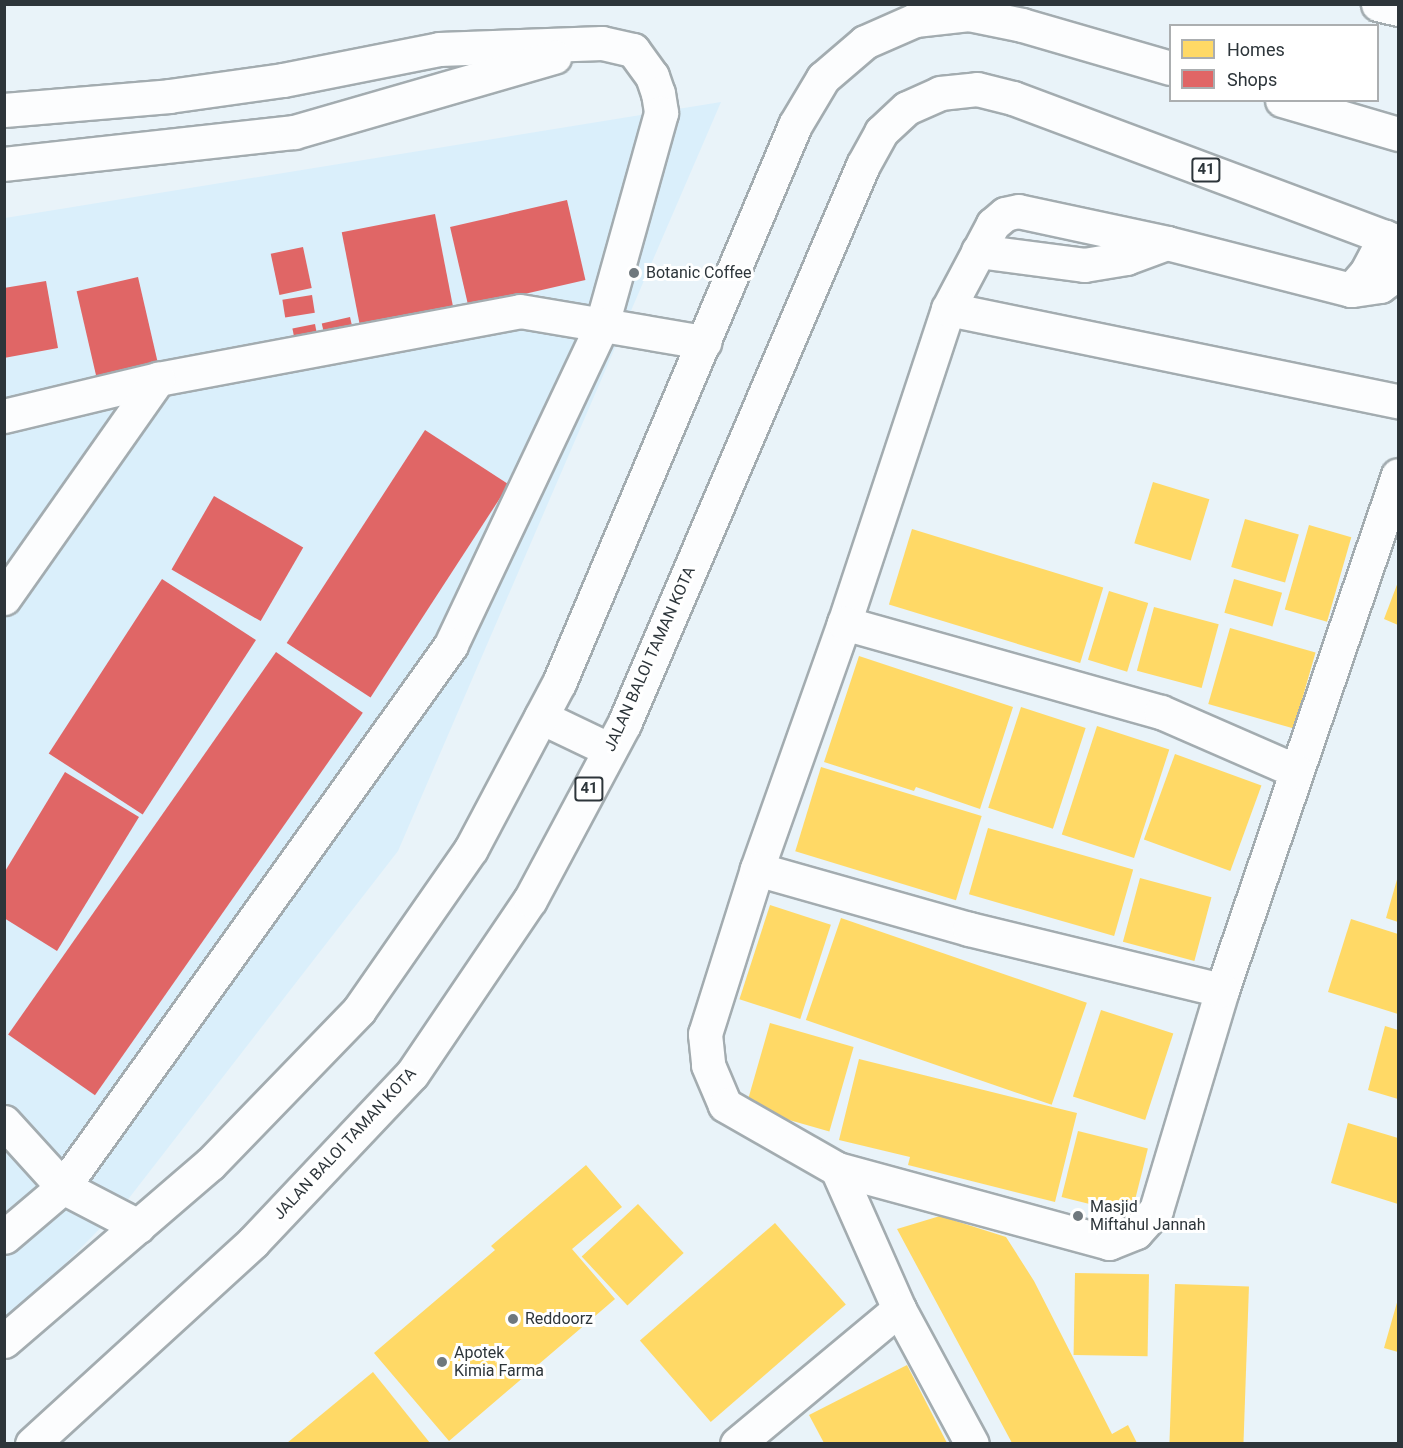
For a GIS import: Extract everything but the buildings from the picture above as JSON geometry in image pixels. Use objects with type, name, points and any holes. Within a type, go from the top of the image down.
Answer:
[{"type":"main road","points":[[1378,4],[1398,9]]},
{"type":"main road","points":[[4,1341],[210,1164],[359,1010],[471,849],[559,683],[795,125],[823,78],[865,42],[914,12],[969,14],[1022,25],[1169,68]]},
{"type":"main road","points":[[4,111],[169,96],[271,82],[439,49],[602,43],[633,50],[652,76],[658,93],[661,113],[602,325],[452,645],[63,1187],[4,1237]]},
{"type":"main road","points":[[4,164],[294,132],[602,43]]},
{"type":"main road","name":"JALAN BALOI TAMAN KOTA","points":[[32,1443],[253,1242],[412,1074],[530,900],[624,724],[863,165],[881,132],[907,108],[940,93],[977,89],[1013,98],[1392,240]]},
{"type":"main road","points":[[1289,102],[1398,135]]},
{"type":"main road","points":[[1398,273],[1380,286],[1351,290],[1167,243],[1018,211],[1005,214],[993,224],[948,309],[844,623],[757,869],[705,1034],[708,1065],[725,1105],[837,1168],[1109,1243],[1136,1232],[1156,1210],[1222,990],[1398,475]]},
{"type":"main road","points":[[1351,290],[1392,240]]},
{"type":"main road","points":[[978,251],[1084,265],[1126,258],[1167,243]]},
{"type":"main road","points":[[948,309],[1398,401]]},
{"type":"main road","points":[[4,416],[158,379],[520,311],[704,342]]},
{"type":"main road","points":[[4,598],[158,379]]},
{"type":"main road","points":[[844,623],[1161,712],[1296,771]]},
{"type":"main road","points":[[541,717],[610,750]]},
{"type":"main road","points":[[757,869],[969,929],[1222,990]]},
{"type":"main road","points":[[4,1122],[63,1187],[138,1226]]},
{"type":"main road","points":[[837,1168],[899,1309],[972,1443]]},
{"type":"main road","points":[[737,1443],[899,1309]]},
{"type":"shaded area","points":[[721,102],[398,851],[126,1202],[5,1325],[5,218]]},
{"type":"place","name":"Botanic Coffee","points":[[634,273]]},
{"type":"place","name":"Masjid Miftahul Jannah","points":[[1078,1216]]},
{"type":"place","name":"Reddoorz","points":[[513,1319]]},
{"type":"place","name":"Apotek Kimia Farma","points":[[442,1362]]}]
